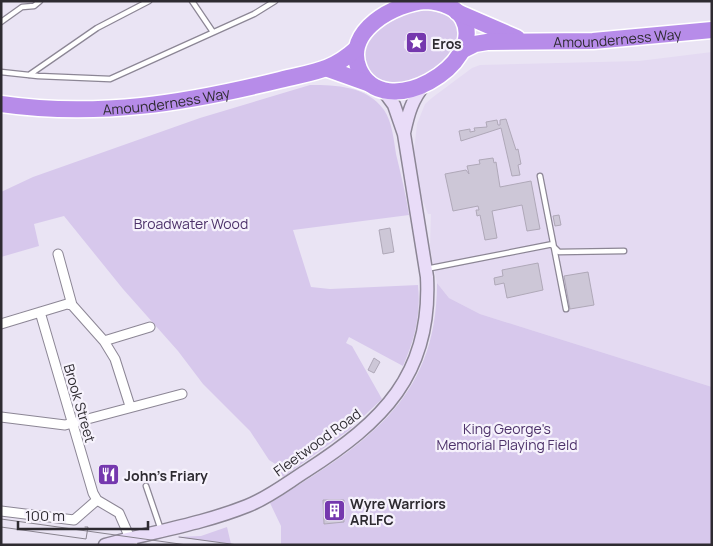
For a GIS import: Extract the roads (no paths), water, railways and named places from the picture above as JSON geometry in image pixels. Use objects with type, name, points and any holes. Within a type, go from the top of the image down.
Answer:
[{"type":"highway","points":[[328,69],[377,87],[407,90],[425,84],[454,62],[463,50],[466,31],[463,19],[455,8],[434,2],[406,3],[388,13],[361,36],[356,49],[359,68],[377,87]]},
{"type":"highway","name":"Amounderness Way","points":[[455,8],[524,40]]},
{"type":"highway","name":"Amounderness Way","points":[[463,50],[482,42],[524,40],[593,41],[712,30]]},
{"type":"highway","name":"Amounderness Way","points":[[2,105],[84,110],[159,105],[206,98],[328,69],[356,49]]},
{"type":"street","name":"Fleetwood Road","points":[[404,134],[415,96],[425,84]]},
{"type":"street","name":"Fleetwood Road","points":[[113,544],[132,541],[161,530],[255,508],[368,426],[391,401],[406,378],[420,346],[428,298],[426,269],[404,134],[394,105],[377,87]]},
{"type":"street","points":[[58,254],[72,305],[104,341],[115,359],[130,406]]},
{"type":"street","points":[[2,321],[67,304],[72,305]]},
{"type":"street","name":"Brook Street","points":[[40,312],[72,423],[97,500]]},
{"type":"street","points":[[104,341],[150,327]]},
{"type":"street","points":[[1,417],[61,425],[182,394]]},
{"type":"street","points":[[1,511],[74,520],[97,500],[118,513],[132,541]]},
{"type":"lane","points":[[1,22],[22,7],[34,6],[40,1]]},
{"type":"lane","points":[[29,75],[97,28],[149,1]]},
{"type":"lane","points":[[192,1],[213,32]]},
{"type":"lane","points":[[1,72],[110,79],[254,14],[275,1]]},
{"type":"lane","points":[[540,176],[566,309]]},
{"type":"lane","points":[[426,269],[553,244]]},
{"type":"lane","points":[[553,244],[559,252],[624,251]]},
{"type":"lane","points":[[146,486],[161,530]]},
{"type":"tram line","points":[[1,519],[187,545]]},
{"type":"tram line","points":[[1,527],[86,539],[88,527],[85,527]]},
{"type":"tram line","points":[[179,537],[238,545]]},
{"type":"place","name":"Eros","points":[[416,43]]},
{"type":"place","name":"John's Friary","points":[[108,475]]},
{"type":"place","name":"Wyre Warriors ARLFC","points":[[334,511]]},
{"type":"park label","name":"Broadwater Wood","points":[[191,223]]},
{"type":"park label","name":"King George's Memorial Playing Field","points":[[507,436]]}]
